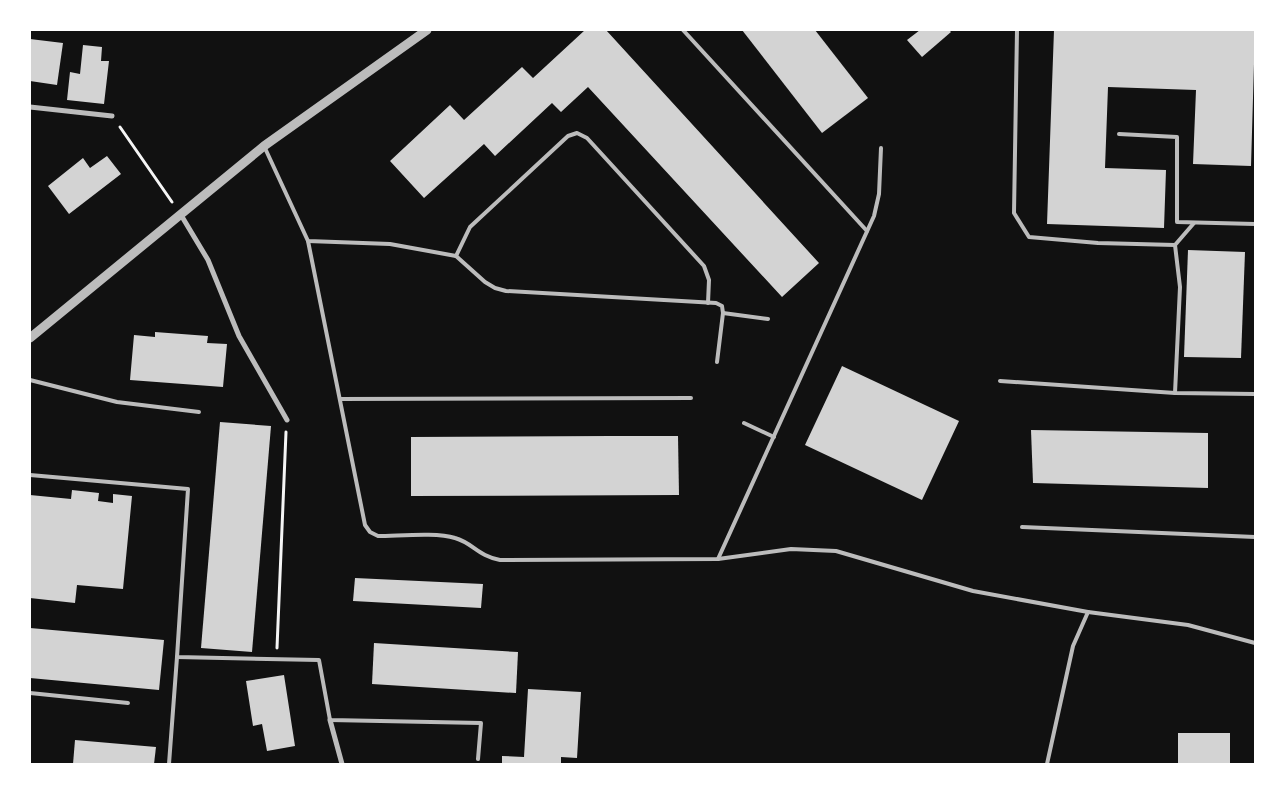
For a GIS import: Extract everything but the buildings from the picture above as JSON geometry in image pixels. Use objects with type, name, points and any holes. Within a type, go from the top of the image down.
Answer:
[{"type":"street","points":[[30,338],[264,146],[427,30]]},
{"type":"street","points":[[30,107],[112,116]]},
{"type":"street","points":[[181,215],[208,260],[239,336],[287,420]]},
{"type":"street","points":[[330,720],[342,764]]},
{"type":"lane","points":[[683,30],[867,231]]},
{"type":"lane","points":[[1017,30],[1014,213],[1029,238],[1098,243],[1175,245]]},
{"type":"lane","points":[[456,256],[470,227],[568,136],[577,133],[587,138],[704,266],[709,280],[708,303]]},
{"type":"lane","points":[[1119,134],[1177,137],[1176,222],[1255,224]]},
{"type":"lane","points":[[264,146],[308,241],[365,526],[370,532],[378,536],[450,537],[466,543],[489,558],[500,560],[718,559],[792,549],[836,551],[973,591],[1088,612],[1188,625],[1255,642]]},
{"type":"lane","points":[[718,559],[867,231],[877,205],[881,148]]},
{"type":"lane","points":[[1175,393],[1180,287],[1175,245],[1194,222]]},
{"type":"lane","points":[[308,241],[390,244],[456,256],[485,282],[494,288],[506,291],[716,303],[722,306],[723,313],[717,362]]},
{"type":"lane","points":[[723,313],[768,319]]},
{"type":"lane","points":[[30,380],[117,402],[199,412]]},
{"type":"lane","points":[[1000,381],[1175,393],[1255,394]]},
{"type":"lane","points":[[340,399],[691,398]]},
{"type":"lane","points":[[744,423],[774,437]]},
{"type":"lane","points":[[30,475],[188,489],[169,764]]},
{"type":"lane","points":[[1022,527],[1255,537]]},
{"type":"lane","points":[[1047,764],[1073,646],[1088,612]]},
{"type":"lane","points":[[177,657],[319,660],[330,720],[480,723],[478,758]]},
{"type":"lane","points":[[30,693],[128,703]]},
{"type":"path","points":[[112,116],[181,215]]},
{"type":"path","points":[[276,659],[287,420]]}]
